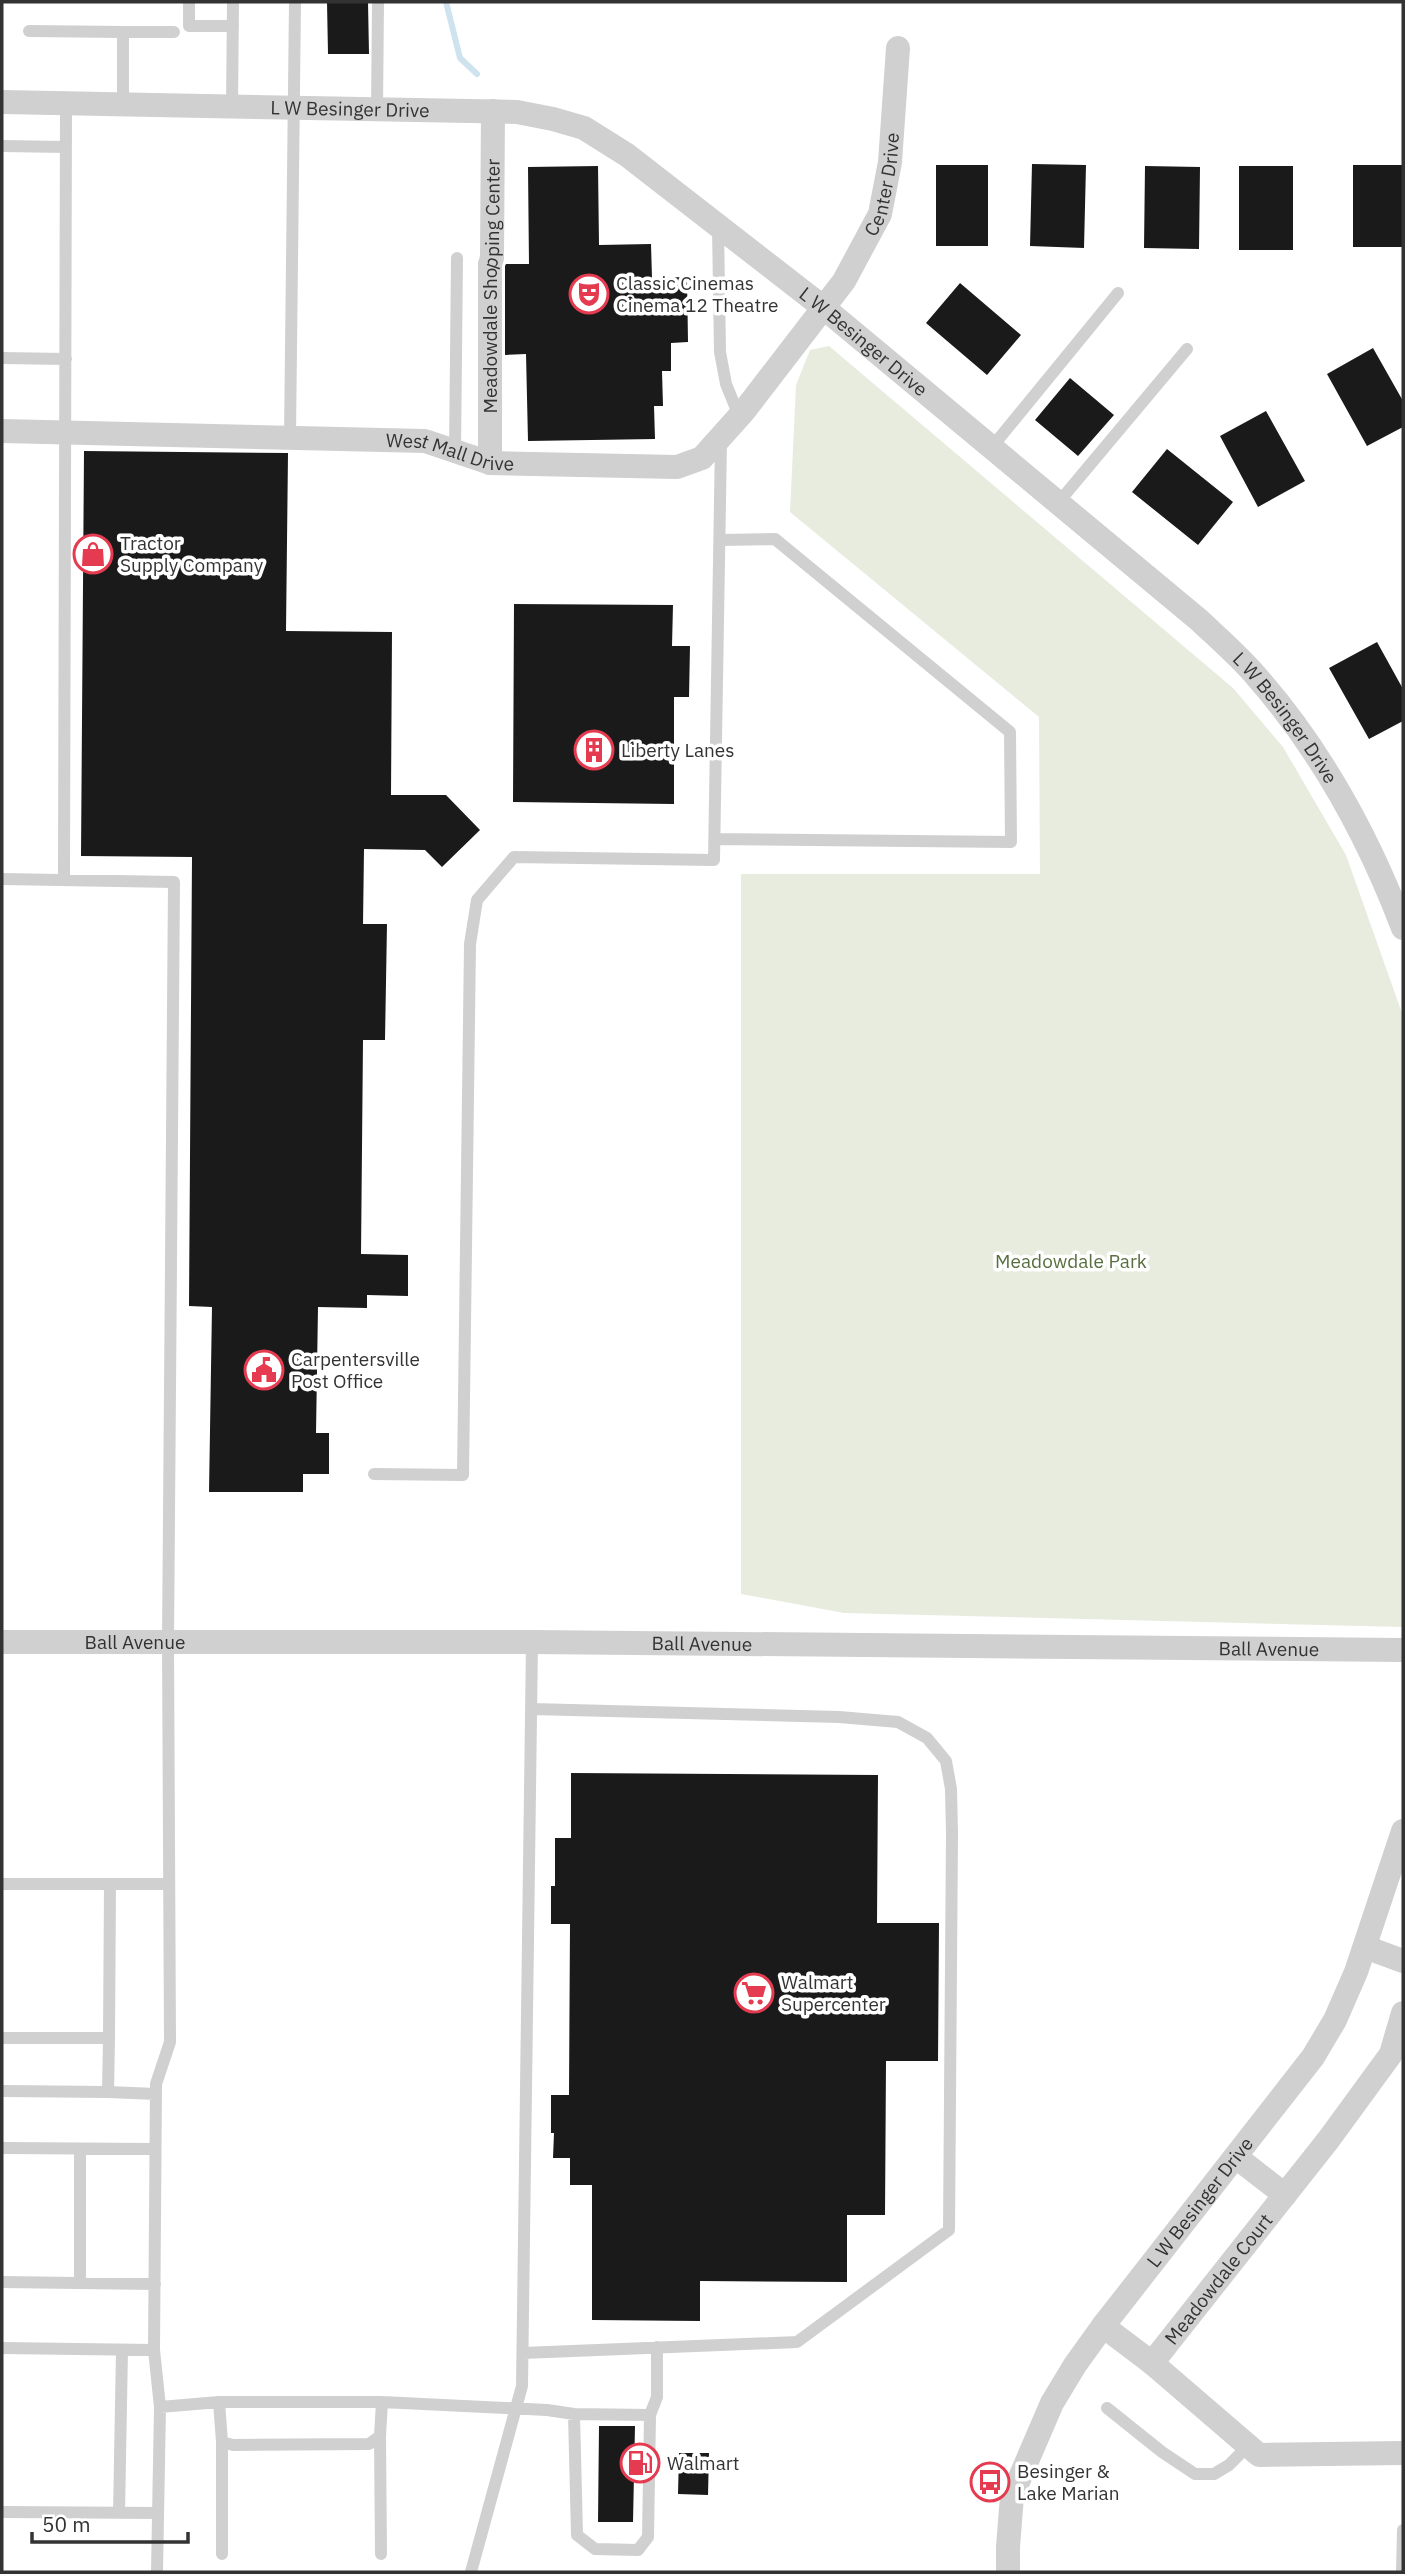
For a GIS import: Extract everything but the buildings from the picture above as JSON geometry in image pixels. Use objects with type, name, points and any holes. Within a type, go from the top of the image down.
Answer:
[{"type":"street","name":"Center Drive","points":[[824,308],[844,281],[880,214],[890,162],[898,48]]},
{"type":"street","name":"L W Besinger Drive","points":[[2,102],[517,112],[584,128],[627,155],[824,308],[1199,620],[1264,685],[1302,733],[1343,798],[1388,888],[1403,928]]},
{"type":"street","name":"Meadowdale Shopping Center","points":[[489,463],[493,111]]},
{"type":"street","name":"West Mall Drive","points":[[2,431],[425,441],[489,463],[677,467],[702,458],[739,416],[824,308]]},
{"type":"street","name":"Ball Avenue","points":[[2,1643],[532,1642],[1403,1650]]},
{"type":"street","name":"L W Besinger Drive","points":[[1008,2572],[1011,2509],[1016,2485],[1052,2403],[1075,2365],[1104,2326],[1313,2057],[1335,2020],[1356,1972],[1403,1831]]},
{"type":"street","points":[[1365,1947],[1403,1961]]},
{"type":"street","name":"Meadowdale Court","points":[[1152,2363],[1391,2054],[1403,2012]]},
{"type":"street","name":"Meadowdale Court","points":[[1236,2157],[1284,2195]]},
{"type":"street","name":"Meadowdale Court","points":[[1104,2326],[1152,2363],[1259,2455],[1403,2453]]},
{"type":"lane","points":[[190,2],[189,26],[233,26]]},
{"type":"lane","points":[[232,107],[233,2]]},
{"type":"lane","points":[[290,436],[295,2]]},
{"type":"lane","points":[[377,109],[378,2]]},
{"type":"lane","points":[[29,31],[174,32]]},
{"type":"lane","points":[[122,104],[123,32]]},
{"type":"lane","points":[[64,878],[66,103]]},
{"type":"lane","points":[[2,146],[66,147]]},
{"type":"lane","points":[[718,226],[720,352],[726,384],[739,416]]},
{"type":"lane","points":[[455,453],[457,258]]},
{"type":"lane","points":[[992,447],[1118,293]]},
{"type":"lane","points":[[1058,503],[1186,349]]},
{"type":"lane","points":[[2,358],[66,359]]},
{"type":"lane","points":[[374,1474],[463,1475],[470,944],[477,900],[514,857],[714,860],[721,437]]},
{"type":"lane","points":[[715,839],[1011,842],[1010,732],[775,539],[720,540]]},
{"type":"lane","points":[[2,879],[174,882],[168,1642],[170,2042],[156,2084],[154,2350],[160,2407],[157,2572]]},
{"type":"lane","points":[[471,2572],[522,2386],[532,1642]]},
{"type":"lane","points":[[523,2353],[797,2342],[949,2230],[952,1833],[951,1789],[946,1761],[927,1738],[898,1722],[825,1716],[531,1709]]},
{"type":"lane","points":[[2,1884],[169,1884]]},
{"type":"lane","points":[[108,2092],[110,1884]]},
{"type":"lane","points":[[2,2038],[109,2038]]},
{"type":"lane","points":[[2,2091],[156,2094]]},
{"type":"lane","points":[[2,2148],[155,2149]]},
{"type":"lane","points":[[79,2149],[79,2283]]},
{"type":"lane","points":[[2,2282],[155,2284]]},
{"type":"lane","points":[[574,2413],[577,2535],[595,2549],[638,2550],[648,2537],[650,2414],[657,2397],[657,2347]]},
{"type":"lane","points":[[2,2348],[154,2350]]},
{"type":"lane","points":[[119,2513],[122,2350]]},
{"type":"lane","points":[[160,2407],[219,2402],[382,2402],[574,2413],[650,2414]]},
{"type":"lane","points":[[219,2402],[222,2442],[222,2554]]},
{"type":"lane","points":[[381,2554],[382,2402]]},
{"type":"lane","points":[[1107,2408],[1172,2460],[1195,2474],[1214,2474],[1248,2446]]},
{"type":"lane","points":[[222,2442],[233,2445],[369,2444],[380,2436]]},
{"type":"lane","points":[[2,2512],[158,2513]]},
{"type":"lane","points":[[1402,2572],[1403,2530]]},
{"type":"green space","name":"Meadowdale Park","points":[[829,346],[1233,688],[1283,747],[1346,855],[1403,1016],[1403,1627],[844,1613],[741,1594],[741,874],[1040,874],[1039,717],[790,512],[796,385],[810,350]]},
{"type":"waterway","points":[[446,2],[460,58],[477,74]]},
{"type":"place","name":"Classic Cinemas Cinema 12 Theatre","points":[[589,294]]},
{"type":"place","name":"Tractor Supply Company","points":[[93,554]]},
{"type":"place","name":"Liberty Lanes","points":[[594,750]]},
{"type":"place","name":"Carpentersville Post Office","points":[[264,1370]]},
{"type":"place","name":"Walmart Supercenter","points":[[754,1993]]},
{"type":"place","name":"Walmart","points":[[640,2463]]},
{"type":"place","name":"Besinger & Lake Marian","points":[[990,2482]]}]
